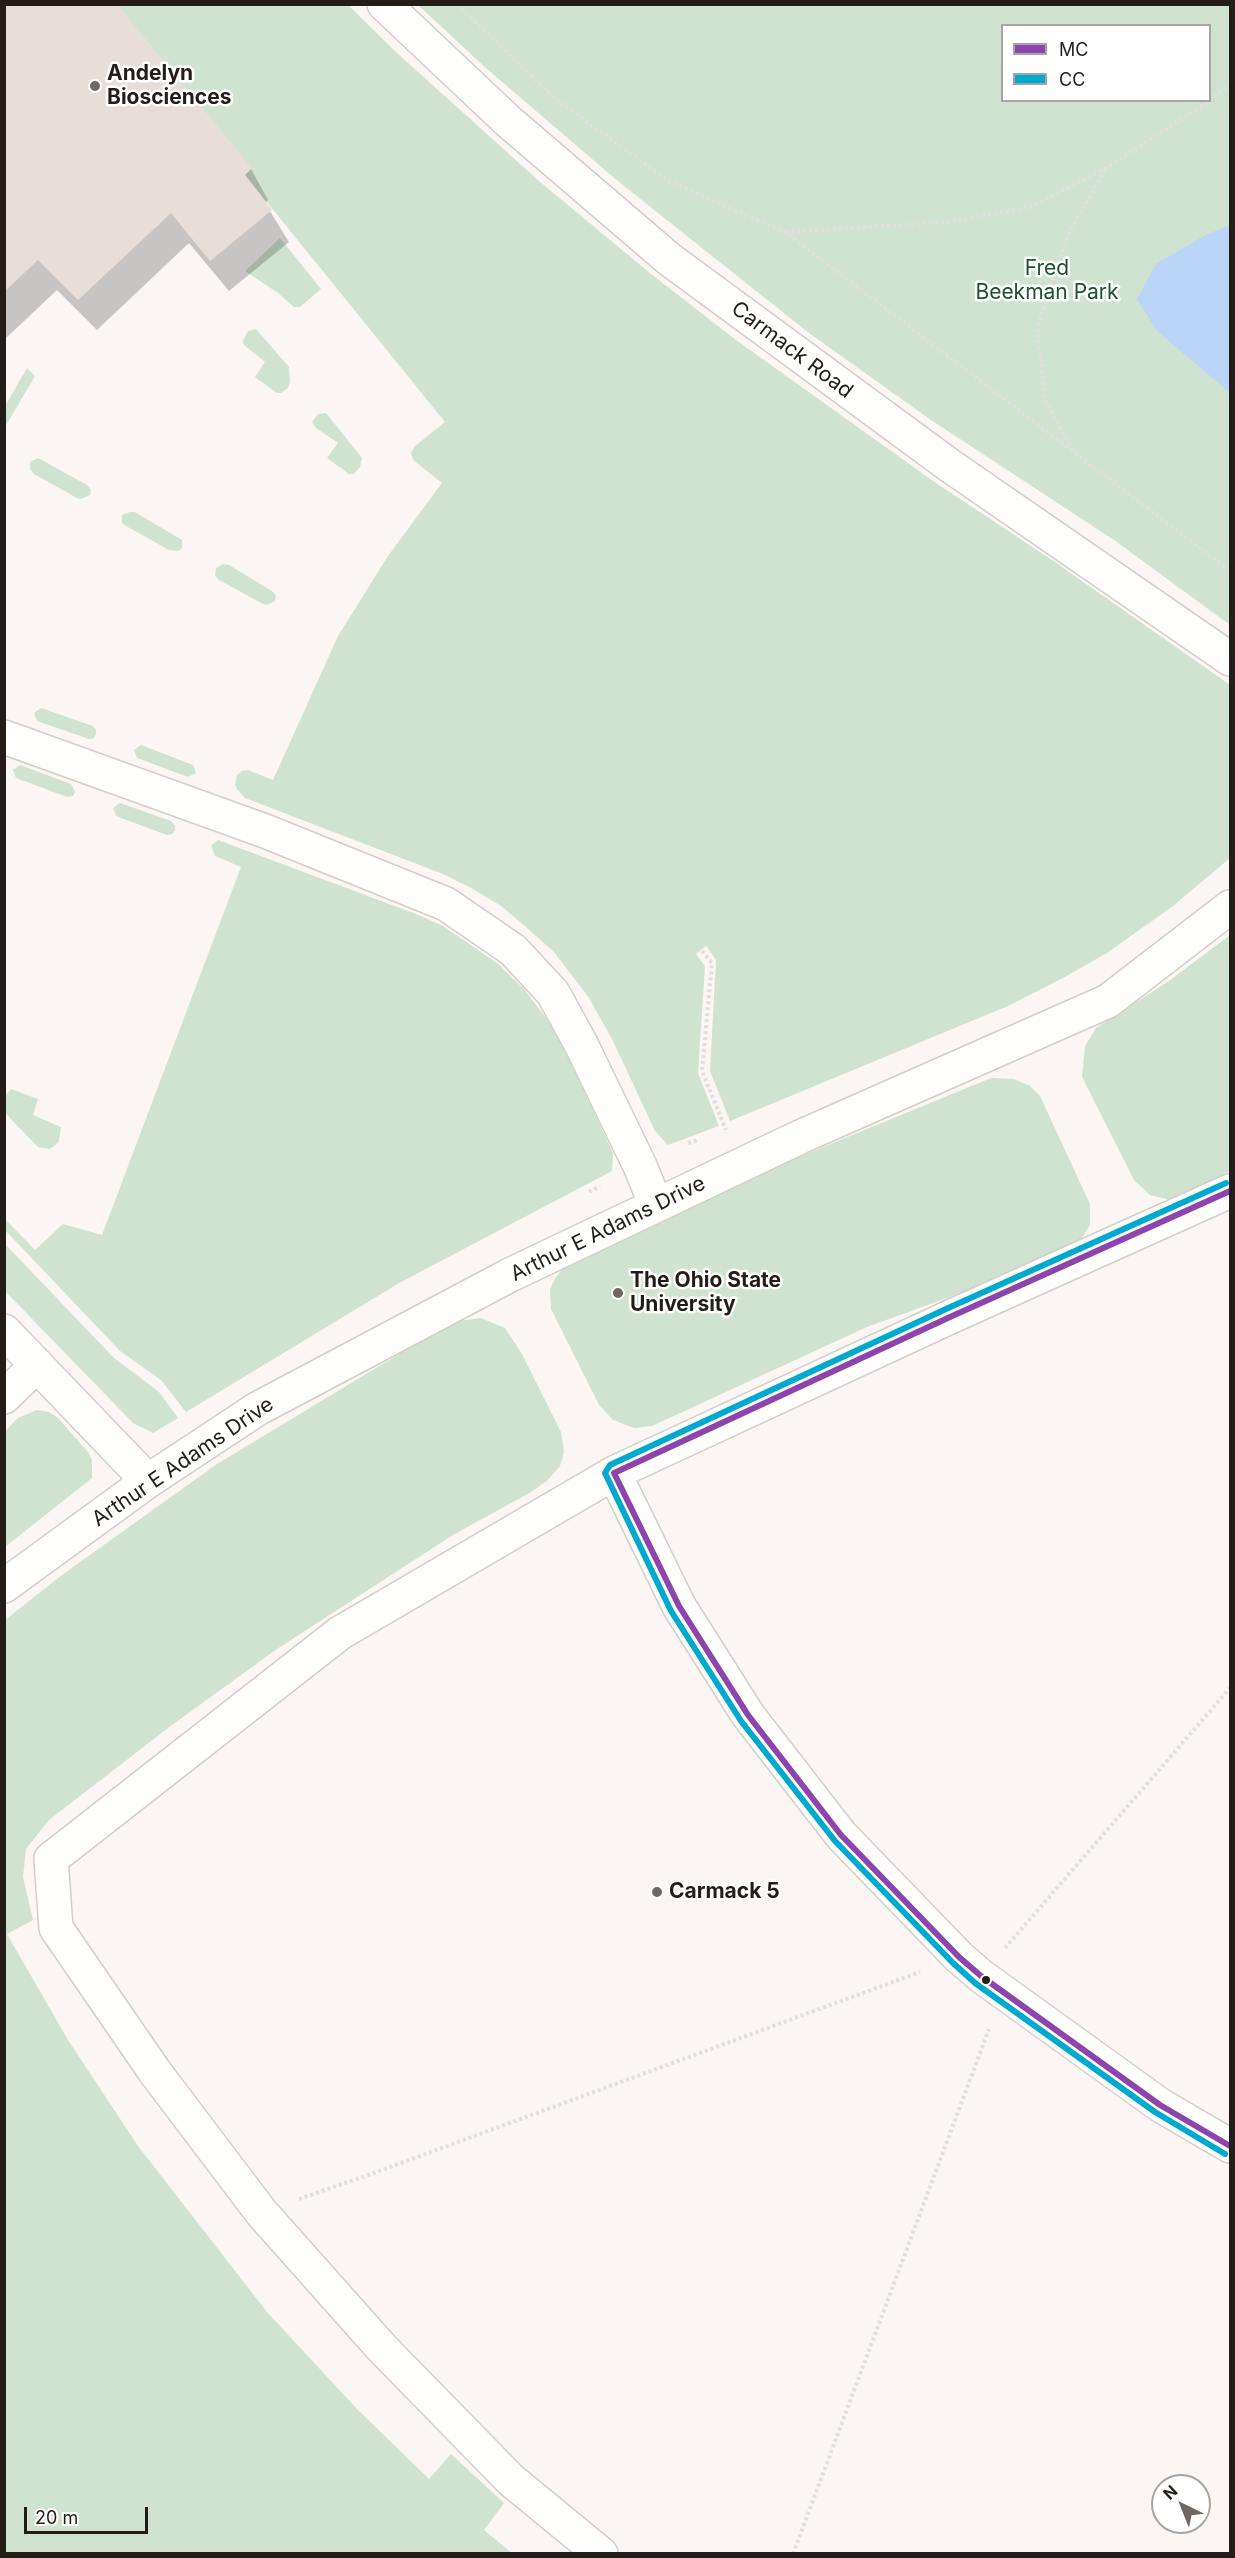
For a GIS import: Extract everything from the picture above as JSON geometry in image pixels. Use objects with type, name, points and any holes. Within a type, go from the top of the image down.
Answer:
[{"type":"street","name":"Carmack Road","points":[[384,4],[508,121],[669,259],[949,465],[1230,659]]},
{"type":"street","points":[[4,737],[265,831],[446,904],[513,950],[553,993],[586,1054],[656,1205]]},
{"type":"street","name":"Arthur E Adams Drive","points":[[4,1586],[148,1481],[257,1409],[476,1292],[656,1205],[800,1137],[1108,1001],[1230,907]]},
{"type":"street","points":[[602,2553],[511,2480],[381,2348],[261,2212],[155,2072],[56,1928],[51,1859],[340,1633],[614,1473],[959,1312],[1230,1191]]},
{"type":"street","points":[[4,1330],[148,1481]]},
{"type":"street","points":[[4,1397],[37,1365]]},
{"type":"street","points":[[614,1473],[679,1606],[748,1715],[841,1835],[981,1975],[1160,2105],[1230,2146]]},
{"type":"path","points":[[457,4],[554,99],[669,181],[785,232],[1230,571]]},
{"type":"path","points":[[1211,99],[1230,84]]},
{"type":"path","points":[[785,232],[949,222],[1030,207],[1106,168],[1208,102]]},
{"type":"path","points":[[1076,453],[1046,403],[1037,327],[1068,235],[1106,168]]},
{"type":"path","points":[[702,951],[712,963],[702,1071],[726,1131]]},
{"type":"path","points":[[793,2553],[981,1975],[1230,1688]]},
{"type":"path","points":[[261,2212],[981,1975]]},
{"type":"green space","points":[[117,5],[348,5],[397,53],[539,181],[651,274],[736,340],[933,481],[1052,560],[1230,685],[1230,858],[1173,906],[1107,953],[1063,978],[1008,1006],[730,1121],[710,1071],[716,960],[706,946],[696,954],[705,966],[698,1073],[719,1126],[668,1145],[655,1131],[613,1041],[589,998],[554,952],[501,906],[443,874],[245,798],[235,785],[237,775],[248,770],[273,780],[338,636],[388,556],[442,483],[413,460],[411,453],[415,446],[445,422],[245,175]]},
{"type":"green space","name":"Fred Beekman Park","points":[[418,5],[1230,5],[1230,625],[1114,540],[931,420],[809,333],[619,182],[487,69]]},
{"type":"green space","points":[[280,238],[321,289],[300,307],[294,307],[278,293],[245,271]]},
{"type":"green space","points":[[256,329],[289,367],[290,382],[288,388],[281,393],[277,393],[255,377],[265,362],[244,345],[243,341],[248,331]]},
{"type":"green space","points":[[27,368],[35,376],[5,427],[5,406]]},
{"type":"green space","points":[[326,413],[362,458],[360,467],[354,474],[349,474],[327,458],[338,443],[316,428],[312,422],[318,414]]},
{"type":"green space","points":[[38,458],[87,485],[91,490],[90,495],[81,499],[77,498],[34,474],[30,469],[30,462]]},
{"type":"green space","points":[[135,512],[182,540],[182,548],[179,551],[169,550],[126,526],[122,523],[122,515]]},
{"type":"green space","points":[[223,564],[229,565],[272,591],[276,596],[275,601],[267,605],[263,604],[219,580],[215,575],[216,568]]},
{"type":"green space","points":[[41,708],[93,726],[96,734],[93,739],[89,739],[37,721],[34,713]]},
{"type":"green space","points":[[141,745],[193,765],[196,773],[188,777],[137,758],[134,750]]},
{"type":"green space","points":[[20,765],[71,784],[75,792],[73,796],[67,797],[16,778],[13,770]]},
{"type":"green space","points":[[120,803],[171,821],[175,830],[172,834],[167,835],[116,816],[113,808]]},
{"type":"green space","points":[[218,840],[416,914],[443,926],[497,963],[524,989],[546,1018],[566,1052],[613,1153],[612,1171],[401,1282],[186,1412],[161,1380],[120,1351],[5,1230],[5,1219],[35,1250],[63,1224],[102,1235],[241,867],[215,856],[211,846]]},
{"type":"green space","points":[[1230,935],[1230,1171],[1190,1194],[1170,1200],[1150,1195],[1134,1180],[1082,1077],[1085,1046],[1096,1028],[1169,981]]},
{"type":"green space","points":[[991,1078],[1014,1079],[1030,1086],[1040,1096],[1090,1204],[1090,1225],[1079,1243],[1063,1256],[867,1327],[652,1426],[634,1428],[613,1420],[599,1405],[551,1309],[550,1289],[566,1265],[760,1173]]},
{"type":"green space","points":[[11,1089],[38,1099],[33,1115],[61,1127],[59,1141],[54,1146],[49,1149],[38,1147],[5,1113],[5,1096]]},
{"type":"green space","points":[[5,1244],[114,1358],[159,1392],[178,1418],[153,1433],[133,1423],[5,1291]]},
{"type":"green space","points":[[481,1318],[505,1328],[522,1354],[561,1432],[564,1452],[560,1466],[547,1481],[531,1492],[453,1535],[277,1649],[168,1728],[49,1820],[26,1849],[23,1877],[33,1920],[7,1934],[68,2040],[138,2146],[267,2312],[357,2409],[429,2479],[451,2454],[504,2503],[484,2530],[512,2553],[5,2554],[5,1620],[62,1575],[217,1464],[452,1322]]},
{"type":"green space","points":[[37,1410],[49,1412],[58,1418],[88,1452],[92,1460],[92,1478],[5,1547],[5,1431],[18,1418]]},
{"type":"water","points":[[1230,225],[1230,393],[1157,331],[1137,299],[1156,264],[1206,235]]},
{"type":"building","name":"Andelyn Biosciences","points":[[4,4],[117,4],[252,168],[245,175],[272,210],[210,261],[171,213],[78,300],[38,260],[4,292]]},
{"type":"transit line","name":"CC","points":[[1225,2154],[1155,2112],[975,1983],[835,1841],[741,1721],[671,1611],[605,1473],[610,1465],[946,1309],[1226,1183]]},
{"type":"transit line","name":"MC","points":[[1230,1191],[950,1317],[614,1473],[679,1606],[748,1715],[841,1835],[959,1957],[981,1976],[1160,2105],[1230,2146]]},
{"type":"place","name":"Andelyn Biosciences","points":[[95,86]]},
{"type":"place","name":"The Ohio State University","points":[[618,1293]]},
{"type":"place","name":"Carmack 5","points":[[657,1892]]}]
